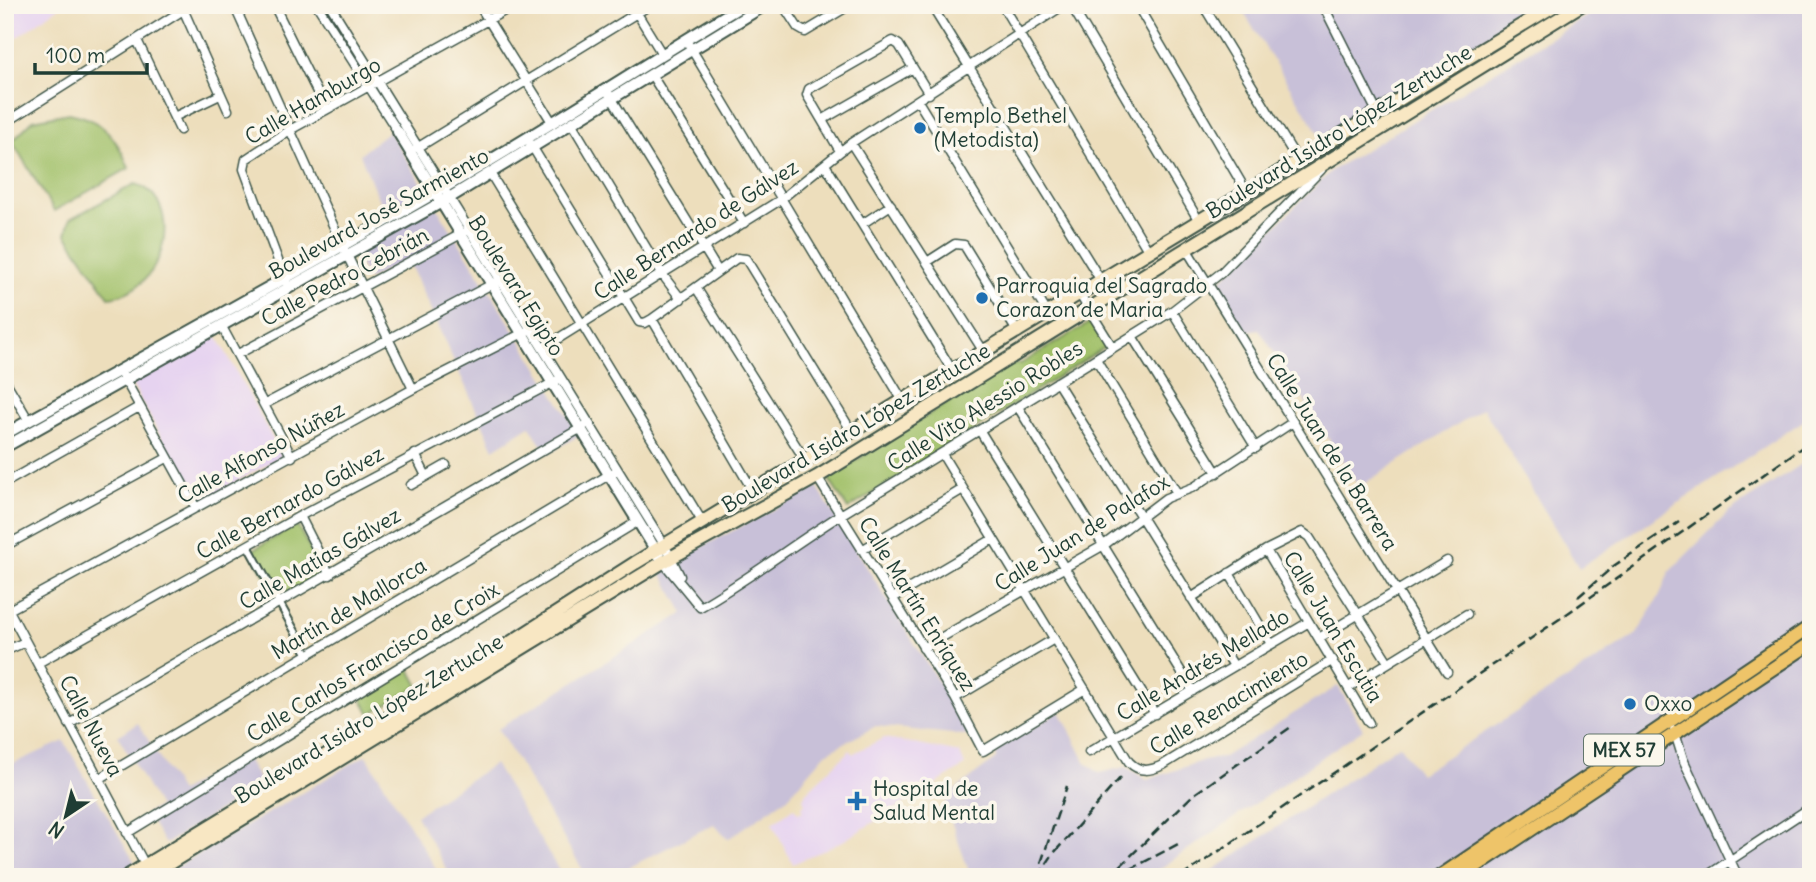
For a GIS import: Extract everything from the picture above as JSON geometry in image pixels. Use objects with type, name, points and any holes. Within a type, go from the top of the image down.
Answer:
[{"type":"main road","name":"Boulevard Isidro López Zertuche","points":[[126,877],[146,871],[664,554],[817,477],[1090,311],[1333,158],[1499,48],[1555,5]]},
{"type":"main road","name":"Boulevard Isidro López Zertuche","points":[[664,554],[703,523],[753,491],[1018,333],[1246,191],[1378,114],[1581,5]]},
{"type":"main road","name":"MEX 57","points":[[1460,877],[1672,717],[1811,626]]},
{"type":"main road","name":"MEX 57","points":[[1517,832],[1675,734],[1811,643]]},
{"type":"main road","name":"MEX 57","points":[[1438,877],[1473,867]]},
{"type":"street","points":[[234,5],[344,249],[413,389]]},
{"type":"street","points":[[274,5],[326,110]]},
{"type":"street","name":"Boulevard Egipto","points":[[317,5],[369,88],[442,195],[684,586],[700,607]]},
{"type":"street","name":"Boulevard Egipto","points":[[330,5],[417,148],[442,195]]},
{"type":"street","points":[[479,5],[552,122]]},
{"type":"street","name":"Calle Hamburgo","points":[[286,282],[244,163],[250,155],[515,5]]},
{"type":"street","points":[[417,148],[635,9],[650,5]]},
{"type":"street","name":"Boulevard José Sarmiento","points":[[442,195],[552,122],[651,74],[743,5]]},
{"type":"street","name":"Boulevard José Sarmiento","points":[[5,447],[344,249],[442,195],[490,173],[532,148],[572,124],[662,54],[689,45],[765,5]]},
{"type":"street","points":[[783,5],[798,28],[807,32],[850,5]]},
{"type":"street","points":[[931,5],[1111,297]]},
{"type":"street","points":[[1002,5],[1149,252]]},
{"type":"street","name":"Calle Bernardo de Gálvez","points":[[543,348],[780,200],[826,166],[851,143],[1064,5]]},
{"type":"street","points":[[1070,5],[1199,222]]},
{"type":"street","points":[[1137,5],[1246,191]]},
{"type":"street","points":[[1203,5],[1298,161]]},
{"type":"street","points":[[1323,5],[1378,114]]},
{"type":"street","points":[[5,123],[187,7],[228,110]]},
{"type":"street","points":[[635,9],[662,54]]},
{"type":"street","points":[[137,40],[180,130]]},
{"type":"street","points":[[840,151],[807,95],[809,89],[891,41],[898,45],[929,94]]},
{"type":"street","points":[[689,45],[903,401]]},
{"type":"street","points":[[822,120],[913,68]]},
{"type":"street","points":[[651,74],[744,223]]},
{"type":"street","points":[[609,93],[718,271]]},
{"type":"street","points":[[174,117],[220,95]]},
{"type":"street","points":[[918,101],[1048,314]]},
{"type":"street","points":[[572,124],[662,274],[681,299]]},
{"type":"street","points":[[526,138],[622,299],[639,322],[649,321],[737,258],[746,259],[852,432]]},
{"type":"street","points":[[851,143],[984,352]]},
{"type":"street","name":"Calle Vito Alessio Robles","points":[[700,607],[841,515],[1172,311],[1208,285],[1333,158]]},
{"type":"street","points":[[826,166],[952,370]]},
{"type":"street","points":[[490,173],[703,523]]},
{"type":"street","points":[[862,224],[891,205]]},
{"type":"street","name":"Calle Pedro Cebrián","points":[[238,354],[465,232]]},
{"type":"street","points":[[927,262],[955,244],[964,246],[1018,333]]},
{"type":"street","name":"Calle Juan de la Barrera","points":[[1187,250],[1447,672]]},
{"type":"street","name":"Boulevard José Sarmiento","points":[[5,434],[221,325],[286,282]]},
{"type":"street","points":[[265,404],[496,282]]},
{"type":"street","points":[[697,289],[804,460]]},
{"type":"street","points":[[1080,295],[1113,348]]},
{"type":"street","points":[[1172,311],[1256,448]]},
{"type":"street","points":[[649,321],[753,491]]},
{"type":"street","points":[[221,325],[292,457]]},
{"type":"street","name":"Boulevard Egipto","points":[[527,332],[543,348],[557,380]]},
{"type":"street","name":"Calle Alfonso Núñez","points":[[7,607],[292,457],[413,389],[527,332]]},
{"type":"street","points":[[1132,336],[1217,472]]},
{"type":"street","points":[[1096,359],[1177,494]]},
{"type":"street","points":[[124,376],[196,508]]},
{"type":"street","name":"Calle Bernardo Gálvez","points":[[38,663],[300,516],[557,380]]},
{"type":"street","points":[[5,382],[29,421]]},
{"type":"street","points":[[1058,382],[1141,520],[1234,666]]},
{"type":"street","points":[[5,483],[139,407]]},
{"type":"street","points":[[1018,407],[1193,691]]},
{"type":"street","name":"Calle Juan de Palafox","points":[[923,648],[1104,545],[1141,520],[1166,498],[1217,472],[1293,422]]},
{"type":"street","name":"Calle Matías Gálvez","points":[[69,724],[584,426]]},
{"type":"street","points":[[980,431],[1155,714]]},
{"type":"street","points":[[415,454],[426,476]]},
{"type":"street","points":[[942,454],[1115,737]]},
{"type":"street","points":[[5,546],[167,458]]},
{"type":"street","points":[[411,485],[446,465]]},
{"type":"street","name":"Boulevard Egipto","points":[[613,472],[637,522],[664,554]]},
{"type":"street","name":"Martín de Mallorca","points":[[99,779],[613,472]]},
{"type":"street","name":"Calle Martín Enríquez","points":[[817,477],[955,698],[983,751],[1085,689]]},
{"type":"street","points":[[862,550],[963,489]]},
{"type":"street","points":[[300,516],[330,575]]},
{"type":"street","name":"Calle Carlos Francisco de Croix","points":[[127,833],[637,522]]},
{"type":"street","points":[[1191,598],[1298,532],[1309,537],[1388,663]]},
{"type":"street","points":[[893,598],[993,539]]},
{"type":"street","points":[[248,546],[308,654]]},
{"type":"street","name":"Calle Juan Escutia","points":[[1266,550],[1369,723]]},
{"type":"street","points":[[1319,638],[1447,561]]},
{"type":"street","points":[[1229,573],[1271,644]]},
{"type":"street","name":"Calle Nueva","points":[[7,607],[146,871]]},
{"type":"street","points":[[1349,687],[1467,614]]},
{"type":"street","name":"Calle Andrés Mellado","points":[[1089,752],[1309,622]]},
{"type":"street","points":[[955,698],[1054,639]]},
{"type":"street","points":[[5,651],[26,642]]},
{"type":"street","name":"Calle Renacimiento","points":[[1115,737],[1129,762],[1141,770],[1163,765],[1333,660]]},
{"type":"street","points":[[1672,717],[1683,759],[1738,877]]},
{"type":"street","points":[[1705,877],[1811,807]]},
{"type":"shaded area","points":[[5,5],[62,5],[5,46]]},
{"type":"shaded area","points":[[1239,5],[1539,5],[1322,139]]},
{"type":"shaded area","points":[[1605,5],[1811,5],[1811,416],[1579,568],[1483,408],[1359,487],[1259,329],[1243,332],[1217,284],[1332,170]]},
{"type":"shaded area","points":[[389,131],[580,435],[547,454],[530,426],[494,449],[411,267],[405,260],[368,280],[353,251],[391,230],[360,154]]},
{"type":"shaded area","points":[[216,334],[282,456],[198,503],[131,383]]},
{"type":"shaded area","points":[[1811,458],[1811,877],[1203,877],[1399,745],[1420,774],[1637,634],[1660,595],[1669,572],[1729,512]]},
{"type":"shaded area","points":[[817,487],[972,736],[876,726],[826,753],[787,798],[728,839],[714,824],[610,877],[587,877],[498,729],[684,613],[659,569]]},
{"type":"shaded area","points":[[1338,686],[1363,729],[1148,877],[971,877],[945,804],[951,793],[996,759],[996,750],[1060,711],[1086,763],[1099,773],[1126,767],[1147,780],[1204,760],[1222,758]]},
{"type":"shaded area","points":[[138,723],[180,792],[244,754],[262,784],[165,844],[146,813],[159,807],[118,736]]},
{"type":"shaded area","name":"Hospital de Salud Mental","points":[[884,738],[960,753],[965,766],[843,841],[793,864],[772,823],[794,808],[798,813],[803,811],[801,807],[805,804],[803,798],[806,792],[850,750],[852,754]]},
{"type":"shaded area","points":[[64,741],[135,863],[113,877],[5,877],[5,767]]},
{"type":"shaded area","points":[[366,755],[441,877],[160,877]]},
{"type":"shaded area","points":[[494,764],[563,877],[451,877],[416,815]]},
{"type":"green space","points":[[69,113],[100,125],[114,139],[129,168],[54,211],[12,141],[33,120]]},
{"type":"green space","points":[[135,184],[150,192],[160,206],[164,223],[163,242],[157,261],[146,278],[130,291],[109,297],[66,234],[70,219]]},
{"type":"green space","points":[[1091,322],[1107,346],[848,509],[828,478],[1009,364],[1020,364]]},
{"type":"green space","points":[[297,525],[323,573],[278,599],[251,551]]},
{"type":"green space","points":[[408,666],[419,686],[370,714],[359,694]]},
{"type":"railway","points":[[1181,877],[1561,618],[1811,441]]},
{"type":"railway","points":[[1578,597],[1615,565],[1679,522]]},
{"type":"railway","points":[[1109,877],[1193,795],[1291,727]]},
{"type":"railway","points":[[1038,877],[1053,854],[1122,776]]},
{"type":"railway","points":[[1041,863],[1067,786]]},
{"type":"railway","points":[[1116,877],[1182,842]]},
{"type":"place","name":"Templo Bethel (Metodista)","points":[[920,128]]},
{"type":"place","name":"Parroquia del Sagrado Corazon de Maria","points":[[982,298]]},
{"type":"place","name":"Oxxo","points":[[1630,704]]},
{"type":"place","name":"Hospital de Salud Mental","points":[[857,801]]}]
